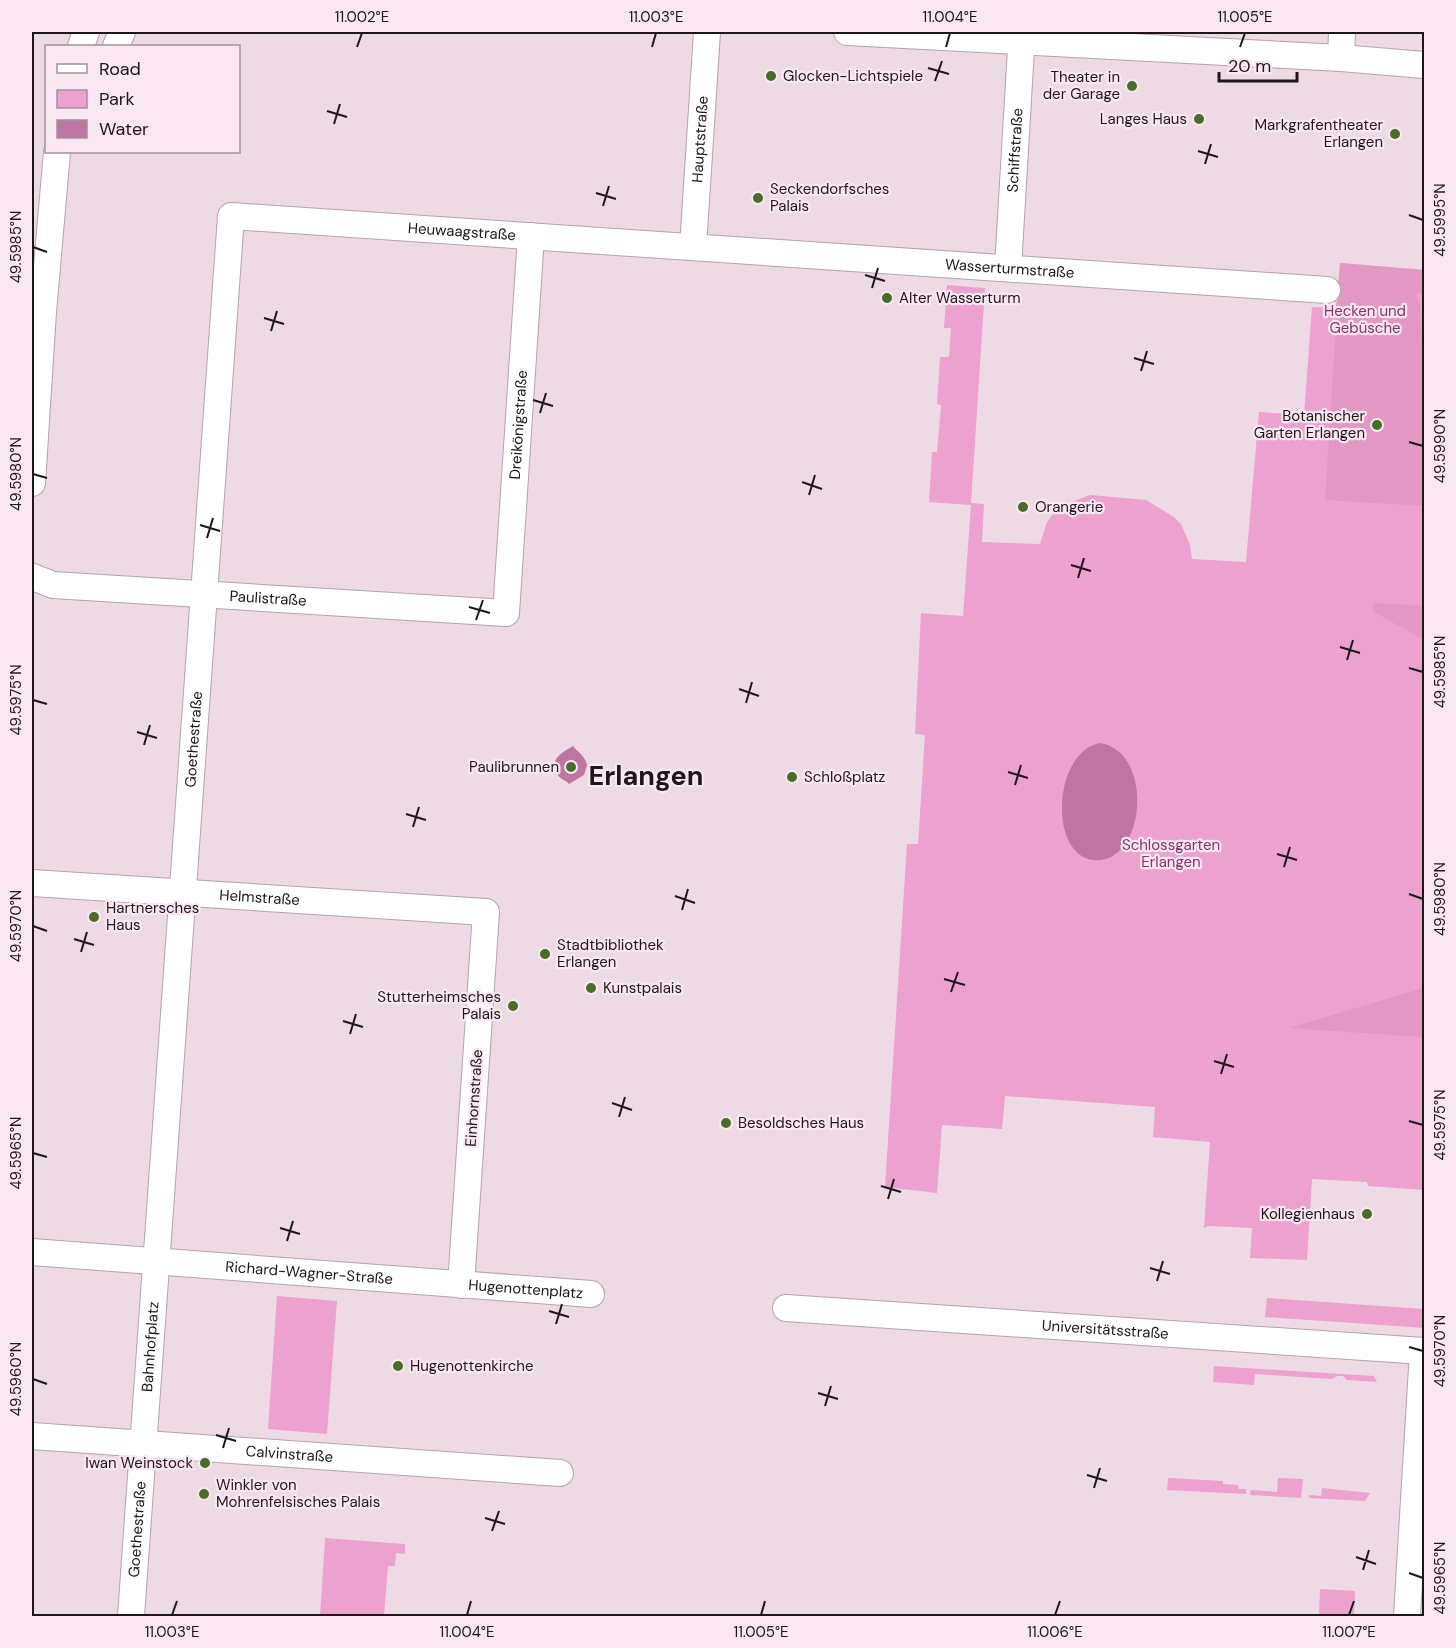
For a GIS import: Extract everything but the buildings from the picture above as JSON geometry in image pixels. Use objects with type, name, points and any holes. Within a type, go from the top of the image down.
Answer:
[{"type":"street","name":"Hauptstraße","points":[[693,247],[707,32]]},
{"type":"street","points":[[847,32],[1022,37],[1425,65]]},
{"type":"street","points":[[1341,58],[1342,32]]},
{"type":"street","name":"Schiffstraße","points":[[1008,268],[1022,37]]},
{"type":"street","points":[[32,483],[43,312],[57,153]]},
{"type":"street","name":"Heuwaagstraße","points":[[231,216],[693,247]]},
{"type":"street","name":"Goethestraße","points":[[156,1262],[182,891],[217,596],[231,216]]},
{"type":"street","name":"Dreikönigstraße","points":[[506,613],[531,236]]},
{"type":"street","name":"Wasserturmstraße","points":[[693,247],[1327,290]]},
{"type":"street","name":"Paulistraße","points":[[32,578],[53,585],[506,613]]},
{"type":"street","name":"Helmstraße","points":[[32,883],[486,912]]},
{"type":"street","name":"Einhornstraße","points":[[461,1285],[486,912]]},
{"type":"street","points":[[32,1252],[156,1262]]},
{"type":"street","name":"Richard-Wagner-Straße","points":[[156,1262],[461,1285]]},
{"type":"street","name":"Bahnhofplatz","points":[[143,1443],[156,1262]]},
{"type":"street","name":"Hugenottenplatz","points":[[461,1285],[591,1294]]},
{"type":"street","name":"Universitätsstraße","points":[[786,1308],[1424,1351]]},
{"type":"street","points":[[1407,1617],[1424,1351]]},
{"type":"street","points":[[32,1436],[143,1443]]},
{"type":"street","name":"Goethestraße","points":[[131,1617],[143,1443]]},
{"type":"street","name":"Calvinstraße","points":[[143,1443],[560,1473]]},
{"type":"green space","name":"Schlossgarten Erlangen","points":[[1340,263],[1424,270],[1424,1190],[1368,1186],[1367,1182],[1312,1179],[1307,1260],[1250,1258],[1252,1228],[1208,1226],[1204,1228],[1210,1142],[1153,1137],[1155,1107],[1005,1096],[1002,1129],[942,1125],[937,1193],[885,1187],[907,844],[918,844],[925,735],[915,734],[921,613],[963,616],[971,505],[929,502],[932,452],[937,452],[941,405],[937,404],[940,357],[949,357],[951,328],[944,328],[947,285],[985,288],[971,503],[984,504],[982,542],[1040,544],[1047,522],[1052,515],[1069,503],[1090,495],[1146,500],[1174,517],[1181,524],[1190,545],[1192,559],[1246,562],[1259,412],[1304,415],[1312,307],[1336,308]]},
{"type":"green space","name":"Botanischer Garten Erlangen","points":[[1340,263],[1424,270],[1424,294],[1416,294],[1420,307],[1422,342],[1424,343],[1424,506],[1325,500]]},
{"type":"green space","points":[[1375,603],[1424,606],[1424,640],[1374,612],[1372,606]]},
{"type":"green space","points":[[1424,988],[1424,1037],[1289,1028]]},
{"type":"green space","points":[[277,1296],[337,1301],[327,1434],[268,1429]]},
{"type":"green space","points":[[1267,1298],[1424,1309],[1424,1328],[1265,1317]]},
{"type":"green space","points":[[1214,1366],[1374,1376],[1377,1382],[1347,1380],[1343,1376],[1332,1379],[1255,1374],[1254,1385],[1213,1382]]},
{"type":"green space","points":[[1168,1478],[1223,1481],[1223,1484],[1238,1485],[1239,1489],[1246,1489],[1246,1494],[1167,1490]]},
{"type":"green space","points":[[1278,1478],[1303,1479],[1301,1498],[1250,1495],[1251,1490],[1277,1492]]},
{"type":"green space","points":[[1322,1488],[1370,1493],[1365,1501],[1309,1498],[1309,1495],[1321,1496]]},
{"type":"green space","points":[[325,1538],[405,1544],[405,1554],[396,1553],[395,1566],[388,1566],[384,1616],[320,1616]]},
{"type":"green space","points":[[1320,1589],[1355,1591],[1354,1616],[1319,1616]]},
{"type":"water","points":[[1100,743],[1117,750],[1129,764],[1135,782],[1137,802],[1135,822],[1128,840],[1116,854],[1101,860],[1084,857],[1071,846],[1064,828],[1062,808],[1064,786],[1072,766],[1084,751]]},
{"type":"water","name":"Paulibrunnen","points":[[573,746],[583,756],[587,765],[584,775],[569,784],[559,777],[554,765],[558,757]]},
{"type":"place","name":"Glocken-Lichtspiele","points":[[771,76]]},
{"type":"place","name":"Theater in der Garage","points":[[1132,86]]},
{"type":"place","name":"Langes Haus","points":[[1199,119]]},
{"type":"place","name":"Markgrafentheater Erlangen","points":[[1395,134]]},
{"type":"place","name":"Seckendorfsches Palais","points":[[758,198]]},
{"type":"place","name":"Alter Wasserturm","points":[[887,298]]},
{"type":"place","name":"Botanischer Garten Erlangen","points":[[1377,425]]},
{"type":"place","name":"Orangerie","points":[[1023,507]]},
{"type":"place","name":"Paulibrunnen","points":[[571,767]]},
{"type":"place","name":"Schloßplatz","points":[[792,777]]},
{"type":"place","name":"Hartnersches Haus","points":[[94,917]]},
{"type":"place","name":"Stadtbibliothek Erlangen","points":[[545,954]]},
{"type":"place","name":"Kunstpalais","points":[[591,988]]},
{"type":"place","name":"Stutterheimsches Palais","points":[[513,1006]]},
{"type":"place","name":"Besoldsches Haus","points":[[726,1123]]},
{"type":"place","name":"Kollegienhaus","points":[[1367,1214]]},
{"type":"place","name":"Hugenottenkirche","points":[[398,1366]]},
{"type":"place","name":"Iwan Weinstock","points":[[205,1463]]},
{"type":"place","name":"Winkler von Mohrenfelsisches Palais","points":[[204,1494]]},
{"type":"district","name":"Erlangen","points":[[646,776]]},
{"type":"park label","name":"Hecken und Gebüsche","points":[[1365,320]]}]
